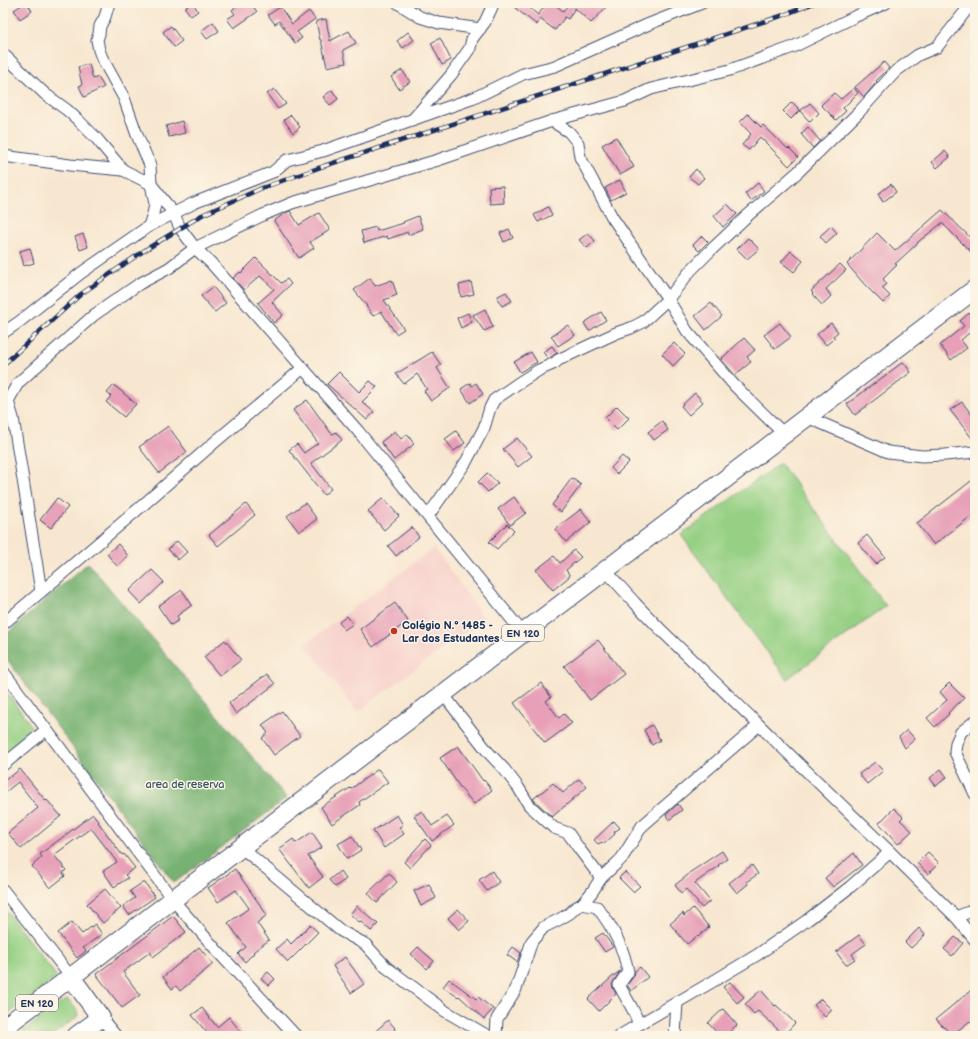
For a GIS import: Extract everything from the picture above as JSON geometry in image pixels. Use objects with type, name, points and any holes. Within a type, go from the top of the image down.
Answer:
[{"type":"main road","name":"EN 120","points":[[3,1028],[242,848],[975,289]]},
{"type":"main road","points":[[71,978],[101,1018],[76,1036]]},
{"type":"street","points":[[109,3],[96,40],[108,69],[124,98],[137,135],[150,165],[151,184],[155,204],[149,226]]},
{"type":"street","points":[[398,3],[420,17],[439,23],[480,29]]},
{"type":"street","points":[[413,118],[451,74],[470,48],[472,39],[485,22],[492,7],[492,3]]},
{"type":"street","points":[[3,333],[81,273],[149,226],[194,203],[273,172],[287,160],[323,151],[413,118],[474,98],[523,74],[555,66],[648,24],[702,3]]},
{"type":"street","points":[[41,591],[13,418],[8,401],[18,383],[94,315],[139,284],[169,268],[194,248],[292,203],[438,160],[552,121],[625,100],[651,89],[730,70],[793,48],[854,17],[886,3]]},
{"type":"street","points":[[428,516],[466,462],[484,428],[494,400],[558,360],[643,322],[668,300],[691,270],[746,217],[798,172],[860,110],[896,71],[918,55],[937,47],[972,3]]},
{"type":"street","points":[[3,54],[45,94],[78,120],[97,139],[123,170]]},
{"type":"street","points":[[552,121],[569,132],[578,144],[580,157],[612,217],[687,331],[734,385],[784,434]]},
{"type":"street","points":[[3,156],[123,170],[151,184],[174,214],[180,228],[194,248],[211,263],[358,431],[523,633]]},
{"type":"street","points":[[3,624],[303,368]]},
{"type":"street","points":[[807,417],[888,452],[922,456],[975,452]]},
{"type":"street","points":[[606,571],[662,630],[956,917],[975,940]]},
{"type":"street","points":[[3,671],[173,900],[296,1036]]},
{"type":"street","points":[[443,694],[488,752],[513,781],[529,804],[554,828],[568,833],[601,878]]},
{"type":"street","points":[[975,721],[961,732],[954,752],[975,794]]},
{"type":"street","points":[[496,1036],[497,1018],[516,989],[532,941],[544,927],[570,913],[582,904],[601,878],[622,858],[642,826],[759,725]]},
{"type":"street","points":[[3,764],[46,730]]},
{"type":"street","points":[[242,848],[341,931],[365,944],[386,967],[445,1011],[488,1036]]},
{"type":"street","points":[[619,1036],[757,955],[806,921],[850,887],[890,852]]},
{"type":"street","points":[[3,890],[71,978]]},
{"type":"street","points":[[582,904],[597,907],[620,945],[626,960],[628,972],[619,985],[639,1024]]},
{"type":"street","points":[[956,917],[969,912],[975,907]]},
{"type":"street","points":[[675,1036],[678,1002]]},
{"type":"street","points":[[101,1018],[116,1036]]},
{"type":"shaded area","name":"Colégio N.º 1485 - Lar dos Estudantes","points":[[434,548],[484,618],[357,712],[305,644]]},
{"type":"green space","points":[[780,463],[886,606],[787,679],[681,535]]},
{"type":"green space","name":"area de reserva","points":[[88,563],[287,798],[174,883],[3,654],[3,637]]},
{"type":"green space","points":[[3,687],[35,731],[3,755]]},
{"type":"green space","points":[[3,907],[57,977],[3,1018]]},
{"type":"green space","points":[[68,1000],[77,1011],[78,1015],[76,1018],[51,1036],[23,1036],[22,1033],[24,1030],[64,1001]]},
{"type":"building","points":[[27,3],[32,11],[20,19],[14,10]]},
{"type":"building","points":[[193,3],[198,11],[191,16],[185,8]]},
{"type":"building","points":[[242,3],[244,6],[251,3],[257,12],[234,28],[227,19],[235,14],[232,10]]},
{"type":"building","points":[[518,3],[524,3],[538,15],[547,3],[553,3],[563,11],[570,3],[610,3],[591,23],[575,8],[568,19],[565,17],[555,30],[540,19],[537,25],[515,8]]},
{"type":"building","points":[[280,7],[292,24],[309,11],[315,19],[297,32],[302,38],[295,43],[279,21],[275,24],[268,15]]},
{"type":"building","points":[[326,19],[330,41],[349,31],[356,43],[343,50],[346,63],[327,67],[316,21]]},
{"type":"building","points":[[213,22],[219,31],[207,39],[201,31]]},
{"type":"building","points":[[171,26],[182,41],[174,47],[163,32]]},
{"type":"building","points":[[408,32],[414,40],[403,48],[397,41]]},
{"type":"building","points":[[440,38],[451,60],[442,65],[431,43]]},
{"type":"building","points":[[884,62],[889,68],[876,81],[877,82],[864,97],[855,87]]},
{"type":"building","points":[[89,64],[93,79],[98,77],[104,87],[84,97],[79,86],[82,85],[78,67]]},
{"type":"building","points":[[402,70],[410,82],[399,89],[391,77]]},
{"type":"building","points":[[854,88],[858,93],[843,108],[846,111],[836,120],[821,105],[834,93],[841,99]]},
{"type":"building","points":[[274,89],[286,104],[278,109],[267,94]]},
{"type":"building","points":[[332,90],[338,99],[330,105],[323,97]]},
{"type":"building","points":[[792,102],[800,110],[791,119],[783,111]]},
{"type":"building","points":[[810,103],[819,113],[810,122],[800,111]]},
{"type":"building","points":[[748,114],[761,127],[763,125],[798,157],[789,166],[760,137],[749,150],[742,145],[751,134],[740,122]]},
{"type":"building","points":[[291,115],[300,127],[293,133],[284,120]]},
{"type":"building","points":[[182,121],[185,133],[169,137],[166,126]]},
{"type":"building","points":[[808,127],[820,141],[813,148],[801,134]]},
{"type":"building","points":[[616,137],[634,167],[620,175],[602,145]]},
{"type":"building","points":[[945,151],[950,157],[937,168],[932,162]]},
{"type":"building","points":[[696,169],[704,178],[698,184],[689,177]]},
{"type":"building","points":[[620,180],[626,192],[611,200],[605,188]]},
{"type":"building","points":[[758,183],[764,191],[751,201],[745,194]]},
{"type":"building","points":[[891,184],[896,192],[883,202],[878,194]]},
{"type":"building","points":[[503,186],[504,203],[490,204],[489,187]]},
{"type":"building","points":[[727,204],[737,214],[723,227],[714,216]]},
{"type":"building","points":[[548,207],[552,215],[538,222],[534,215]]},
{"type":"building","points":[[942,210],[975,242],[975,256],[942,223],[918,242],[895,264],[897,265],[883,279],[887,284],[882,288],[890,296],[883,303],[847,264],[877,233],[895,251]]},
{"type":"building","points":[[290,211],[299,225],[319,213],[330,230],[310,242],[314,248],[299,258],[274,221]]},
{"type":"building","points":[[418,216],[423,229],[408,235],[408,232],[388,239],[387,236],[364,243],[361,231],[376,227],[377,231],[404,223],[403,222]]},
{"type":"building","points":[[831,226],[837,233],[826,243],[820,236]]},
{"type":"building","points":[[509,229],[513,238],[504,242],[500,233]]},
{"type":"building","points":[[588,233],[595,241],[587,248],[579,240]]},
{"type":"building","points":[[83,234],[88,247],[80,250],[75,237]]},
{"type":"building","points":[[702,236],[708,242],[699,251],[693,245]]},
{"type":"building","points":[[748,238],[759,249],[747,259],[737,249]]},
{"type":"building","points":[[30,248],[34,263],[24,266],[20,251]]},
{"type":"building","points":[[791,251],[803,261],[794,272],[781,262]]},
{"type":"building","points":[[256,258],[281,283],[287,279],[291,284],[272,302],[283,315],[274,323],[258,303],[274,289],[260,276],[244,290],[233,278],[240,272],[241,273]]},
{"type":"building","points":[[840,264],[846,270],[826,289],[831,296],[822,305],[811,291]]},
{"type":"building","points":[[370,278],[375,286],[392,280],[397,295],[384,300],[404,329],[396,334],[381,311],[373,316],[354,290]]},
{"type":"building","points":[[471,282],[474,294],[461,297],[459,285]]},
{"type":"building","points":[[213,287],[226,303],[215,312],[201,296]]},
{"type":"building","points":[[506,292],[512,301],[502,306],[498,300],[498,296]]},
{"type":"building","points":[[711,303],[722,316],[706,330],[695,316]]},
{"type":"building","points":[[485,309],[493,327],[484,331],[473,315]]},
{"type":"building","points":[[601,312],[606,320],[589,331],[584,323]]},
{"type":"building","points":[[468,313],[472,322],[461,328],[457,318]]},
{"type":"building","points":[[969,313],[974,319],[975,318],[975,328],[961,340],[967,348],[951,360],[940,345],[964,326],[960,321]]},
{"type":"building","points":[[780,323],[791,337],[775,349],[764,335]]},
{"type":"building","points":[[831,323],[838,332],[833,336],[835,338],[826,345],[817,334]]},
{"type":"building","points":[[568,325],[575,335],[558,346],[551,336]]},
{"type":"building","points":[[744,338],[755,350],[747,357],[751,362],[735,375],[721,359]]},
{"type":"building","points":[[674,343],[685,354],[673,366],[662,354]]},
{"type":"building","points":[[552,346],[557,353],[548,359],[543,352]]},
{"type":"building","points":[[432,352],[441,365],[437,368],[450,388],[431,401],[424,391],[427,389],[417,374],[404,384],[396,374]]},
{"type":"building","points":[[531,352],[537,362],[520,372],[514,362]]},
{"type":"building","points":[[903,362],[911,372],[855,415],[847,404]]},
{"type":"building","points":[[339,372],[359,392],[370,381],[377,387],[362,402],[374,412],[367,420],[327,384]]},
{"type":"building","points":[[470,383],[472,386],[476,383],[483,394],[470,403],[461,389]]},
{"type":"building","points":[[114,385],[136,404],[124,417],[106,402],[111,396],[107,393]]},
{"type":"building","points":[[695,393],[703,402],[689,415],[681,406]]},
{"type":"building","points":[[307,400],[331,433],[333,434],[336,432],[342,440],[311,463],[331,489],[324,495],[289,450],[297,444],[304,453],[318,443],[293,410]]},
{"type":"building","points":[[962,402],[975,419],[975,442],[950,410]]},
{"type":"building","points":[[617,406],[629,418],[617,430],[605,418]]},
{"type":"building","points":[[662,421],[668,430],[654,440],[648,432]]},
{"type":"building","points":[[168,426],[187,452],[159,473],[139,447]]},
{"type":"building","points":[[395,431],[401,439],[407,434],[414,444],[394,460],[381,442]]},
{"type":"building","points":[[456,431],[465,443],[454,451],[445,439]]},
{"type":"building","points":[[517,438],[532,456],[518,467],[503,449]]},
{"type":"building","points":[[622,456],[629,462],[617,474],[611,468]]},
{"type":"building","points":[[487,473],[498,483],[488,492],[478,482]]},
{"type":"building","points":[[572,478],[581,485],[561,512],[552,505]]},
{"type":"building","points":[[975,478],[975,513],[934,545],[917,523]]},
{"type":"building","points":[[514,497],[526,513],[510,525],[498,509]]},
{"type":"building","points":[[57,498],[68,507],[51,528],[40,520]]},
{"type":"building","points":[[383,498],[399,516],[384,530],[368,511]]},
{"type":"building","points":[[305,503],[317,519],[299,532],[287,516]]},
{"type":"building","points":[[246,504],[255,515],[218,546],[209,535]]},
{"type":"building","points":[[581,509],[591,522],[566,542],[555,529]]},
{"type":"building","points":[[507,524],[514,531],[497,549],[489,542]]},
{"type":"building","points":[[412,527],[419,537],[396,556],[388,546]]},
{"type":"building","points":[[867,535],[885,557],[876,564],[858,543]]},
{"type":"building","points":[[177,541],[187,552],[178,560],[168,549]]},
{"type":"building","points":[[118,544],[128,556],[117,566],[107,554]]},
{"type":"building","points":[[574,550],[581,557],[566,570],[570,576],[553,590],[536,570],[554,556],[560,563]]},
{"type":"building","points":[[152,570],[164,582],[141,604],[129,591]]},
{"type":"building","points":[[182,590],[192,605],[177,616],[179,620],[171,625],[158,606]]},
{"type":"building","points":[[395,603],[408,621],[373,647],[360,629]]},
{"type":"building","points":[[347,616],[353,624],[344,630],[339,622]]},
{"type":"building","points":[[225,640],[241,660],[220,676],[204,657]]},
{"type":"building","points":[[598,640],[624,674],[590,700],[564,666]]},
{"type":"building","points":[[267,674],[275,684],[236,714],[229,703]]},
{"type":"building","points":[[541,683],[551,697],[546,701],[559,718],[564,714],[572,723],[545,743],[514,703]]},
{"type":"building","points":[[949,683],[964,698],[935,727],[927,718],[947,700],[940,692]]},
{"type":"building","points":[[282,711],[300,736],[274,755],[262,738],[268,733],[262,725]]},
{"type":"building","points":[[652,725],[660,740],[652,745],[644,730]]},
{"type":"building","points":[[907,730],[915,739],[905,748],[899,737]]},
{"type":"building","points":[[458,746],[483,781],[484,780],[492,790],[474,804],[462,790],[440,758]]},
{"type":"building","points":[[875,762],[883,771],[867,784],[859,774]]},
{"type":"building","points":[[20,769],[46,801],[47,800],[61,816],[21,849],[8,833],[38,808],[18,782],[3,794],[3,781]]},
{"type":"building","points":[[378,769],[388,782],[359,802],[360,805],[332,824],[321,807],[350,788],[351,789]]},
{"type":"building","points":[[941,769],[947,777],[936,786],[930,778]]},
{"type":"building","points":[[579,779],[587,787],[552,817],[533,799],[553,783],[563,793]]},
{"type":"building","points":[[678,804],[682,810],[669,820],[666,815]]},
{"type":"building","points":[[894,808],[903,817],[900,820],[912,831],[898,844],[879,823]]},
{"type":"building","points":[[422,811],[432,826],[447,816],[454,825],[432,841],[414,816]]},
{"type":"building","points":[[93,814],[122,855],[124,854],[135,868],[125,875],[128,878],[114,887],[103,871],[117,862],[91,828],[54,855],[66,870],[63,873],[65,876],[50,888],[32,866],[42,857],[40,854]]},
{"type":"building","points":[[397,815],[403,825],[399,827],[404,834],[384,848],[373,831]]},
{"type":"building","points":[[614,821],[620,828],[614,832],[615,834],[604,844],[602,842],[598,844],[594,840]]},
{"type":"building","points":[[312,832],[322,847],[308,856],[323,877],[309,888],[279,849],[293,839],[296,843]]},
{"type":"building","points":[[352,836],[361,850],[347,859],[338,844]]},
{"type":"building","points":[[425,839],[431,845],[410,868],[404,862]]},
{"type":"building","points":[[722,851],[727,859],[695,883],[710,901],[702,908],[686,889],[681,893],[675,885],[689,873]]},
{"type":"building","points":[[928,852],[939,863],[928,874],[917,863]]},
{"type":"building","points":[[854,853],[862,865],[833,887],[825,878]]},
{"type":"building","points":[[752,865],[758,874],[746,882],[748,884],[737,893],[729,883]]},
{"type":"building","points":[[235,869],[267,915],[257,923],[269,940],[253,952],[254,953],[245,962],[238,954],[246,947],[228,923],[249,908],[236,890],[218,902],[208,888]]},
{"type":"building","points":[[340,871],[346,879],[335,887],[329,880]]},
{"type":"building","points":[[492,871],[499,882],[487,891],[479,880]]},
{"type":"building","points":[[625,872],[640,886],[633,892],[619,878]]},
{"type":"building","points":[[389,873],[397,882],[377,903],[368,893]]},
{"type":"building","points":[[142,883],[145,883],[155,897],[129,915],[123,906],[135,898],[130,891]]},
{"type":"building","points":[[429,884],[436,898],[421,906],[414,891]]},
{"type":"building","points":[[105,889],[121,908],[103,923],[87,904]]},
{"type":"building","points":[[357,906],[378,924],[371,931],[350,914]]},
{"type":"building","points":[[693,908],[709,927],[687,944],[670,924],[683,913],[684,916]]},
{"type":"building","points":[[458,909],[469,921],[459,930],[448,918]]},
{"type":"building","points":[[173,916],[186,932],[153,957],[150,952],[123,972],[140,995],[122,1008],[96,974]]},
{"type":"building","points":[[72,922],[82,934],[95,924],[102,934],[83,948],[86,951],[77,958],[58,933]]},
{"type":"building","points":[[310,925],[318,932],[288,962],[276,949],[287,939],[291,944]]},
{"type":"building","points":[[919,928],[925,935],[911,948],[905,942]]},
{"type":"building","points":[[603,933],[613,947],[605,952],[595,938]]},
{"type":"building","points":[[859,935],[866,944],[852,954],[855,959],[846,965],[836,952]]},
{"type":"building","points":[[955,937],[963,943],[952,956],[944,949]]},
{"type":"building","points":[[199,947],[213,964],[180,991],[176,986],[172,989],[163,977]]},
{"type":"building","points":[[418,947],[434,961],[427,969],[411,954]]},
{"type":"building","points":[[513,947],[521,953],[517,962],[507,955]]},
{"type":"building","points":[[345,957],[364,984],[351,993],[333,966]]},
{"type":"building","points":[[640,967],[648,977],[631,991],[627,985],[634,976],[635,971]]},
{"type":"building","points":[[620,971],[612,984],[616,994],[599,1011],[588,999]]},
{"type":"building","points":[[268,972],[275,979],[268,986],[261,978]]},
{"type":"building","points":[[449,979],[476,999],[478,997],[493,1009],[484,1019],[459,996],[458,997],[443,987]]},
{"type":"building","points":[[730,982],[744,997],[737,1003],[723,987]]},
{"type":"building","points":[[975,987],[975,1026],[970,1021],[952,1035],[936,1019]]},
{"type":"building","points":[[761,990],[775,1006],[776,1005],[795,1023],[784,1035],[758,1011],[754,1014],[745,1004]]},
{"type":"building","points":[[821,999],[832,1010],[825,1017],[814,1005]]},
{"type":"building","points":[[202,1008],[217,1027],[229,1017],[244,1036],[205,1036],[208,1034],[192,1015]]},
{"type":"building","points":[[723,1009],[737,1025],[731,1030],[736,1036],[720,1036],[708,1023]]},
{"type":"building","points":[[388,1020],[400,1036],[370,1036]]},
{"type":"railway","points":[[3,365],[81,294],[145,250],[202,215],[262,188],[324,166],[784,15],[814,3]]},
{"type":"place","name":"Colégio N.º 1485 - Lar dos Estudantes","points":[[394,631]]}]
